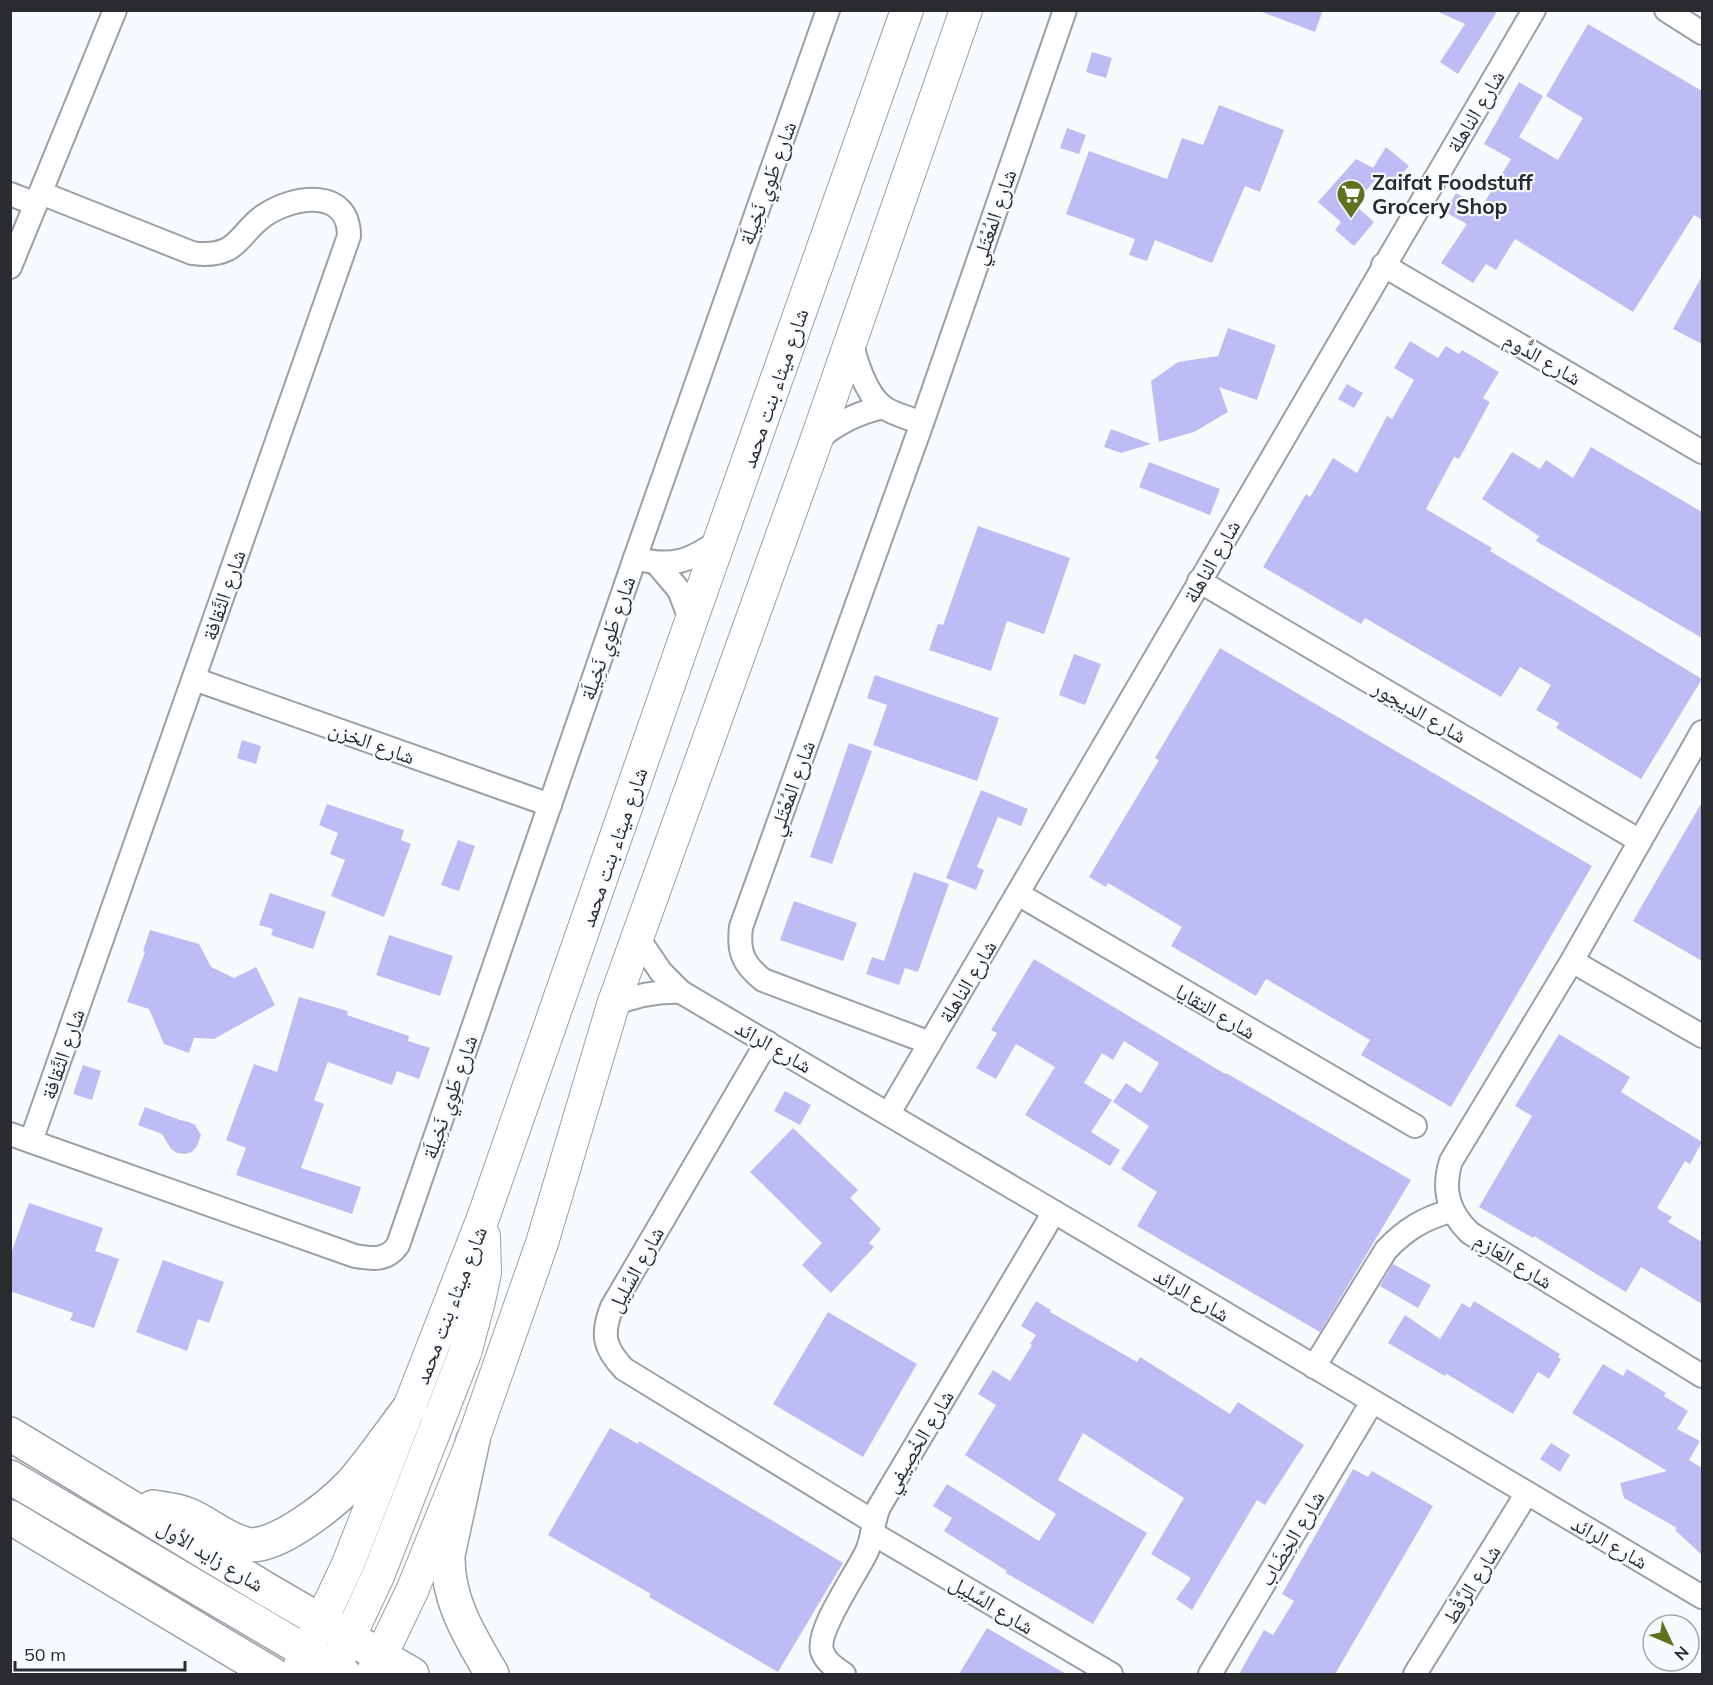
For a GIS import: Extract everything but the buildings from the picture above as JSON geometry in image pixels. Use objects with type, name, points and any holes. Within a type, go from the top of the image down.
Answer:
[{"type":"main road","name":"شارع ميثاء بنت محمد","points":[[321,1622],[348,1564],[483,1218],[907,10]]},
{"type":"main road","points":[[10,1477],[324,1671],[376,1665],[412,1591],[474,1440],[542,1243],[614,1005],[816,441],[966,10]]},
{"type":"main road","points":[[324,1671],[349,1638],[378,1576],[465,1353],[484,1273],[483,1218]]},
{"type":"main road","points":[[130,1506],[172,1510],[189,1515],[237,1541],[248,1545],[260,1545],[292,1530],[334,1500],[350,1484],[410,1407]]},
{"type":"main road","name":"شارع زايد الأول","points":[[10,1434],[349,1638],[376,1665],[412,1674]]},
{"type":"main road","points":[[474,1440],[448,1555],[447,1572],[457,1609],[492,1674]]},
{"type":"main road","points":[[10,1517],[272,1674]]},
{"type":"main road","points":[[321,1622],[324,1671]]},
{"type":"street","points":[[10,267],[115,10]]},
{"type":"street","name":"شارع طَوِي نَخِيلَة","points":[[21,1138],[355,1256],[371,1258],[387,1256],[398,1245],[635,558],[828,10]]},
{"type":"street","name":"شارع المُعْتَلي","points":[[930,1043],[763,980],[751,970],[743,957],[739,942],[741,927],[922,423],[1065,10]]},
{"type":"street","name":"شارع الناهلة","points":[[889,1113],[1534,10]]},
{"type":"street","points":[[1666,10],[1702,33]]},
{"type":"street","points":[[10,194],[38,198]]},
{"type":"street","name":"شارع الثَّقافة","points":[[21,1138],[194,679],[347,245],[349,227],[342,210],[335,204],[306,200],[275,208],[264,215],[230,248],[220,253],[201,255],[192,254],[38,198]]},
{"type":"street","name":"شارع الدُّوم","points":[[1383,265],[1702,452]]},
{"type":"street","points":[[851,336],[858,366],[873,395],[883,407],[922,423]]},
{"type":"street","points":[[816,441],[840,422],[868,410],[883,407]]},
{"type":"street","name":"شارع طَوِي نَخِيلَة","points":[[635,558],[657,564],[691,558],[720,540]]},
{"type":"street","name":"شارع طَوِي نَخِيلَة","points":[[657,564],[679,590],[691,621]]},
{"type":"street","name":"شارع الديجور","points":[[1199,581],[1640,841]]},
{"type":"street","name":"شارع الخزن","points":[[194,679],[550,806]]},
{"type":"street","points":[[1314,1367],[1386,1250],[1415,1225],[1432,1216],[1451,1211],[1446,1186],[1451,1161],[1572,961],[1702,732]]},
{"type":"street","name":"شارع التقايا","points":[[1018,894],[1415,1126]]},
{"type":"street","name":"شارع الرائد","points":[[638,938],[661,972],[681,992],[889,1113],[1702,1597]]},
{"type":"street","points":[[1572,961],[1702,1036]]},
{"type":"street","points":[[614,1005],[626,999],[653,992],[681,992]]},
{"type":"street","name":"شارع السِّلِيل","points":[[767,1042],[612,1307],[605,1323],[605,1341],[612,1357],[624,1369],[873,1527],[1112,1674]]},
{"type":"street","name":"شارع العَازِم","points":[[1451,1211],[1470,1233],[1702,1376]]},
{"type":"street","name":"شارع الخْصِيفي","points":[[844,1674],[827,1661],[822,1651],[822,1642],[826,1627],[867,1551],[879,1507],[1054,1212]]},
{"type":"street","name":"شارع الخِضَاب","points":[[1210,1674],[1372,1402]]},
{"type":"street","name":"شارع الرَّقْط","points":[[1415,1674],[1527,1493]]},
{"type":"place","name":"Zaifat Foodstuff Grocery Shop","points":[[1351,220]]}]
